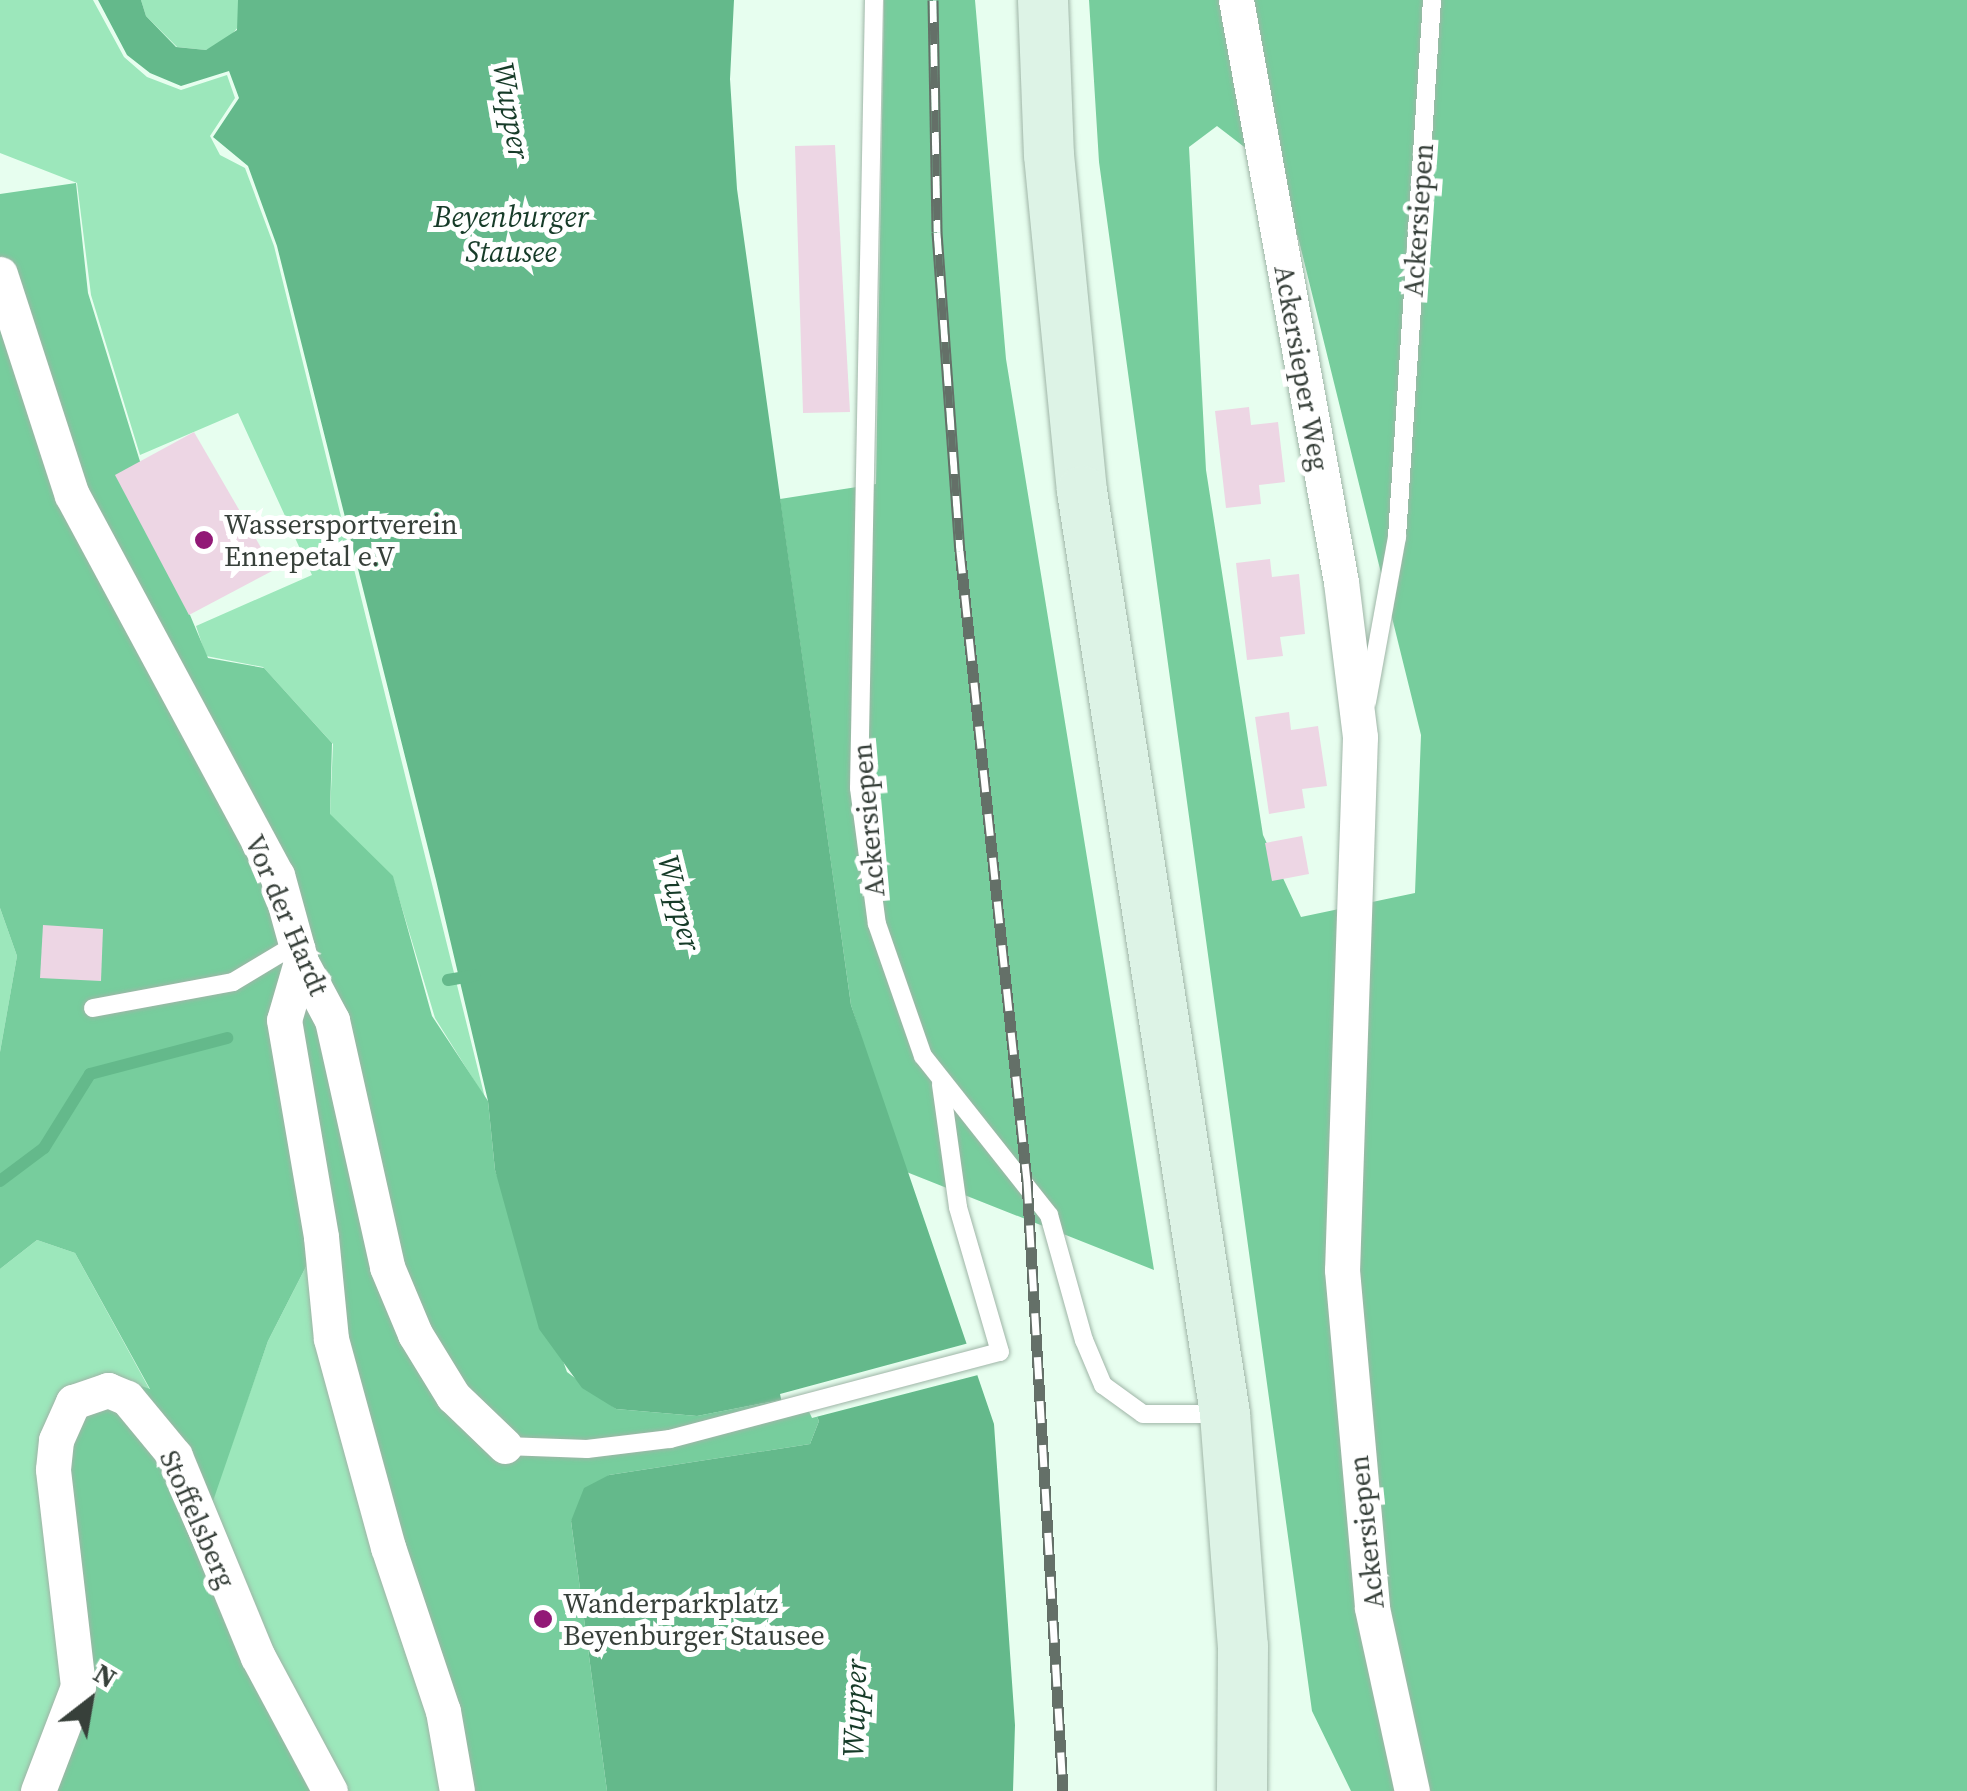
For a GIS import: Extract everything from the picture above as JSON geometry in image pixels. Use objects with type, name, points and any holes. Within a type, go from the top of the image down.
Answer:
[{"type":"main road","points":[[1043,0],[1049,155],[1082,490],[1225,1414],[1243,1646],[1242,1791]]},
{"type":"street","name":"Ackersieper Weg","points":[[1236,0],[1341,582],[1360,738]]},
{"type":"street","name":"Vor der Hardt","points":[[0,274],[72,495],[277,875],[300,952],[332,1020],[388,1266],[414,1334],[453,1396],[504,1446]]},
{"type":"street","name":"Ackersiepen","points":[[1360,738],[1357,977],[1342,1270],[1372,1608],[1412,1791]]},
{"type":"street","points":[[300,952],[284,1020],[320,1237],[330,1340],[388,1547],[443,1712],[457,1791]]},
{"type":"street","name":"Stoffelsberg","points":[[38,1791],[78,1686],[53,1469],[56,1440],[73,1402],[108,1390],[128,1398],[175,1456],[258,1657],[330,1791]]},
{"type":"lane","name":"Ackersiepen","points":[[874,0],[860,788],[890,972],[941,1083],[1049,1215],[1084,1340],[1104,1385],[1143,1414],[1225,1414]]},
{"type":"lane","name":"Ackersiepen","points":[[1360,738],[1397,537],[1432,0]]},
{"type":"lane","points":[[92,1008],[233,982],[300,952]]},
{"type":"lane","points":[[504,1446],[587,1449],[670,1439],[1000,1352],[958,1208],[941,1083]]},
{"type":"shaded area","points":[[0,0],[93,0],[124,57],[147,77],[181,90],[227,75],[235,98],[210,136],[220,155],[245,168],[274,246],[485,1098],[435,1018],[393,878],[330,815],[333,744],[263,667],[206,656],[196,626],[312,575],[238,413],[140,455],[91,295],[77,183],[0,153]]},
{"type":"shaded area","points":[[141,0],[238,0],[241,24],[224,43],[206,50],[177,47],[146,16]]},
{"type":"shaded area","points":[[884,0],[975,0],[1006,359],[1154,1270],[904,1171],[851,1005],[780,499],[876,484]]},
{"type":"shaded area","points":[[1089,0],[1967,0],[1967,1791],[1351,1791],[1312,1711],[1099,162]],"holes":[[[1217,126],[1256,156],[1298,237],[1421,735],[1415,893],[1301,917],[1263,835],[1206,470],[1189,147]]]},
{"type":"shaded area","points":[[76,183],[88,293],[180,591],[208,658],[264,668],[332,743],[330,814],[393,876],[432,1016],[488,1101],[495,1170],[567,1372],[616,1409],[697,1416],[806,1395],[819,1421],[810,1444],[609,1475],[571,1521],[607,1791],[457,1791],[320,1239],[268,1341],[213,1501],[299,1738],[330,1791],[50,1791],[75,1727],[62,1466],[80,1412],[129,1382],[150,1389],[75,1253],[37,1240],[0,1269],[0,1052],[17,956],[0,908],[0,194]]},
{"type":"shaded area","points":[[0,908],[17,956],[0,1052]]},
{"type":"shaded area","points":[[321,1237],[457,1791],[330,1791],[212,1501],[268,1341]]},
{"type":"shaded area","points":[[37,1240],[75,1253],[151,1392],[50,1791],[0,1791],[0,1269]]},
{"type":"water","name":"Beyenburger Stausee","points":[[98,0],[141,0],[146,16],[176,47],[206,50],[237,30],[238,0],[734,0],[730,79],[737,189],[851,1005],[994,1424],[1015,1725],[1013,1791],[607,1791],[571,1521],[584,1488],[609,1475],[810,1444],[819,1421],[806,1395],[697,1416],[616,1409],[582,1388],[539,1329],[495,1170],[488,1101],[436,880],[277,246],[248,166],[213,137],[239,98],[229,71],[181,86],[150,73],[127,55]]},
{"type":"pier","points":[[969,1343],[978,1375],[812,1418],[804,1401],[782,1403],[780,1394]]},
{"type":"building","points":[[835,145],[850,412],[803,413],[795,146]]},
{"type":"building","points":[[1249,407],[1251,425],[1278,422],[1285,482],[1259,485],[1261,504],[1226,508],[1215,411]]},
{"type":"building","name":"Wassersportverein Ennepetal e.V","points":[[194,432],[274,570],[189,615],[115,475]]},
{"type":"building","points":[[1270,559],[1272,577],[1299,574],[1305,634],[1280,637],[1283,656],[1247,660],[1236,563]]},
{"type":"building","points":[[1289,712],[1291,730],[1318,726],[1327,786],[1302,789],[1305,808],[1269,814],[1255,717]]},
{"type":"building","points":[[1302,836],[1309,874],[1272,881],[1265,843]]},
{"type":"building","points":[[43,925],[103,929],[101,981],[40,978]]},
{"type":"waterway","points":[[448,980],[475,975]]},
{"type":"waterway","points":[[0,1181],[44,1148],[90,1074],[227,1038]]},
{"type":"railway","points":[[933,0],[937,232],[960,551],[1027,1181],[1063,1791]]},
{"type":"place","name":"Wassersportverein Ennepetal e.V","points":[[204,540]]},
{"type":"place","name":"Wanderparkplatz Beyenburger Stausee","points":[[543,1619]]},
{"type":"water label","name":"Wupper","points":[[511,111]]},
{"type":"water label","name":"Wupper","points":[[679,903]]},
{"type":"water label","name":"Wupper","points":[[855,1708]]}]
